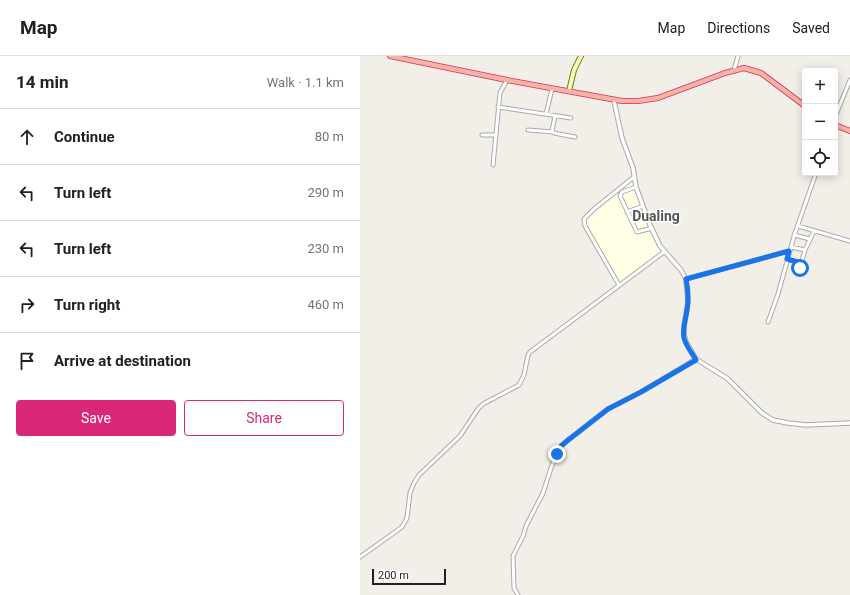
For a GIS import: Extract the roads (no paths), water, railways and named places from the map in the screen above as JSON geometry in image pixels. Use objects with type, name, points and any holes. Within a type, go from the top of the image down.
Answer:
[{"type":"highway","points":[[390,56],[614,101],[638,101],[658,98],[734,70],[744,68],[761,73],[802,104]]},
{"type":"highway","points":[[838,126],[850,131]]},
{"type":"main road","points":[[569,91],[574,70],[581,56]]},
{"type":"street","points":[[734,70],[738,56]]},
{"type":"street","points":[[493,165],[500,93],[507,80]]},
{"type":"street","points":[[838,110],[850,80]]},
{"type":"street","points":[[546,114],[552,89]]},
{"type":"street","points":[[614,101],[622,138],[632,164],[636,187],[643,206],[657,240],[664,252],[681,270],[686,279],[688,302],[684,334],[686,342],[696,360],[728,379],[762,412],[773,420],[788,424],[806,425],[850,422]]},
{"type":"street","points":[[498,107],[571,118]]},
{"type":"street","points":[[553,132],[555,116]]},
{"type":"street","points":[[528,130],[553,132],[555,134],[576,137]]},
{"type":"street","points":[[482,135],[496,135]]},
{"type":"street","points":[[768,322],[778,294],[794,235],[815,176]]},
{"type":"street","points":[[619,285],[583,222],[585,217],[594,209],[634,177]]},
{"type":"street","points":[[636,187],[626,190],[620,194],[637,232],[652,228]]},
{"type":"street","points":[[628,212],[643,206]]},
{"type":"street","points":[[798,226],[850,241]]},
{"type":"street","points":[[800,268],[805,250],[814,231]]},
{"type":"street","points":[[794,235],[810,240]]},
{"type":"street","points":[[791,247],[805,250]]},
{"type":"street","points":[[686,279],[789,251]]},
{"type":"street","points":[[360,557],[402,527],[407,518],[410,493],[422,471],[463,432],[483,404],[519,385],[524,375],[530,352],[664,252]]},
{"type":"street","points":[[787,259],[801,263]]},
{"type":"street","points":[[518,595],[514,588],[514,556],[526,526],[543,493],[552,465],[561,446],[608,409],[641,392],[696,360]]},
{"type":"district","name":"Dualing","points":[[656,216]]}]
